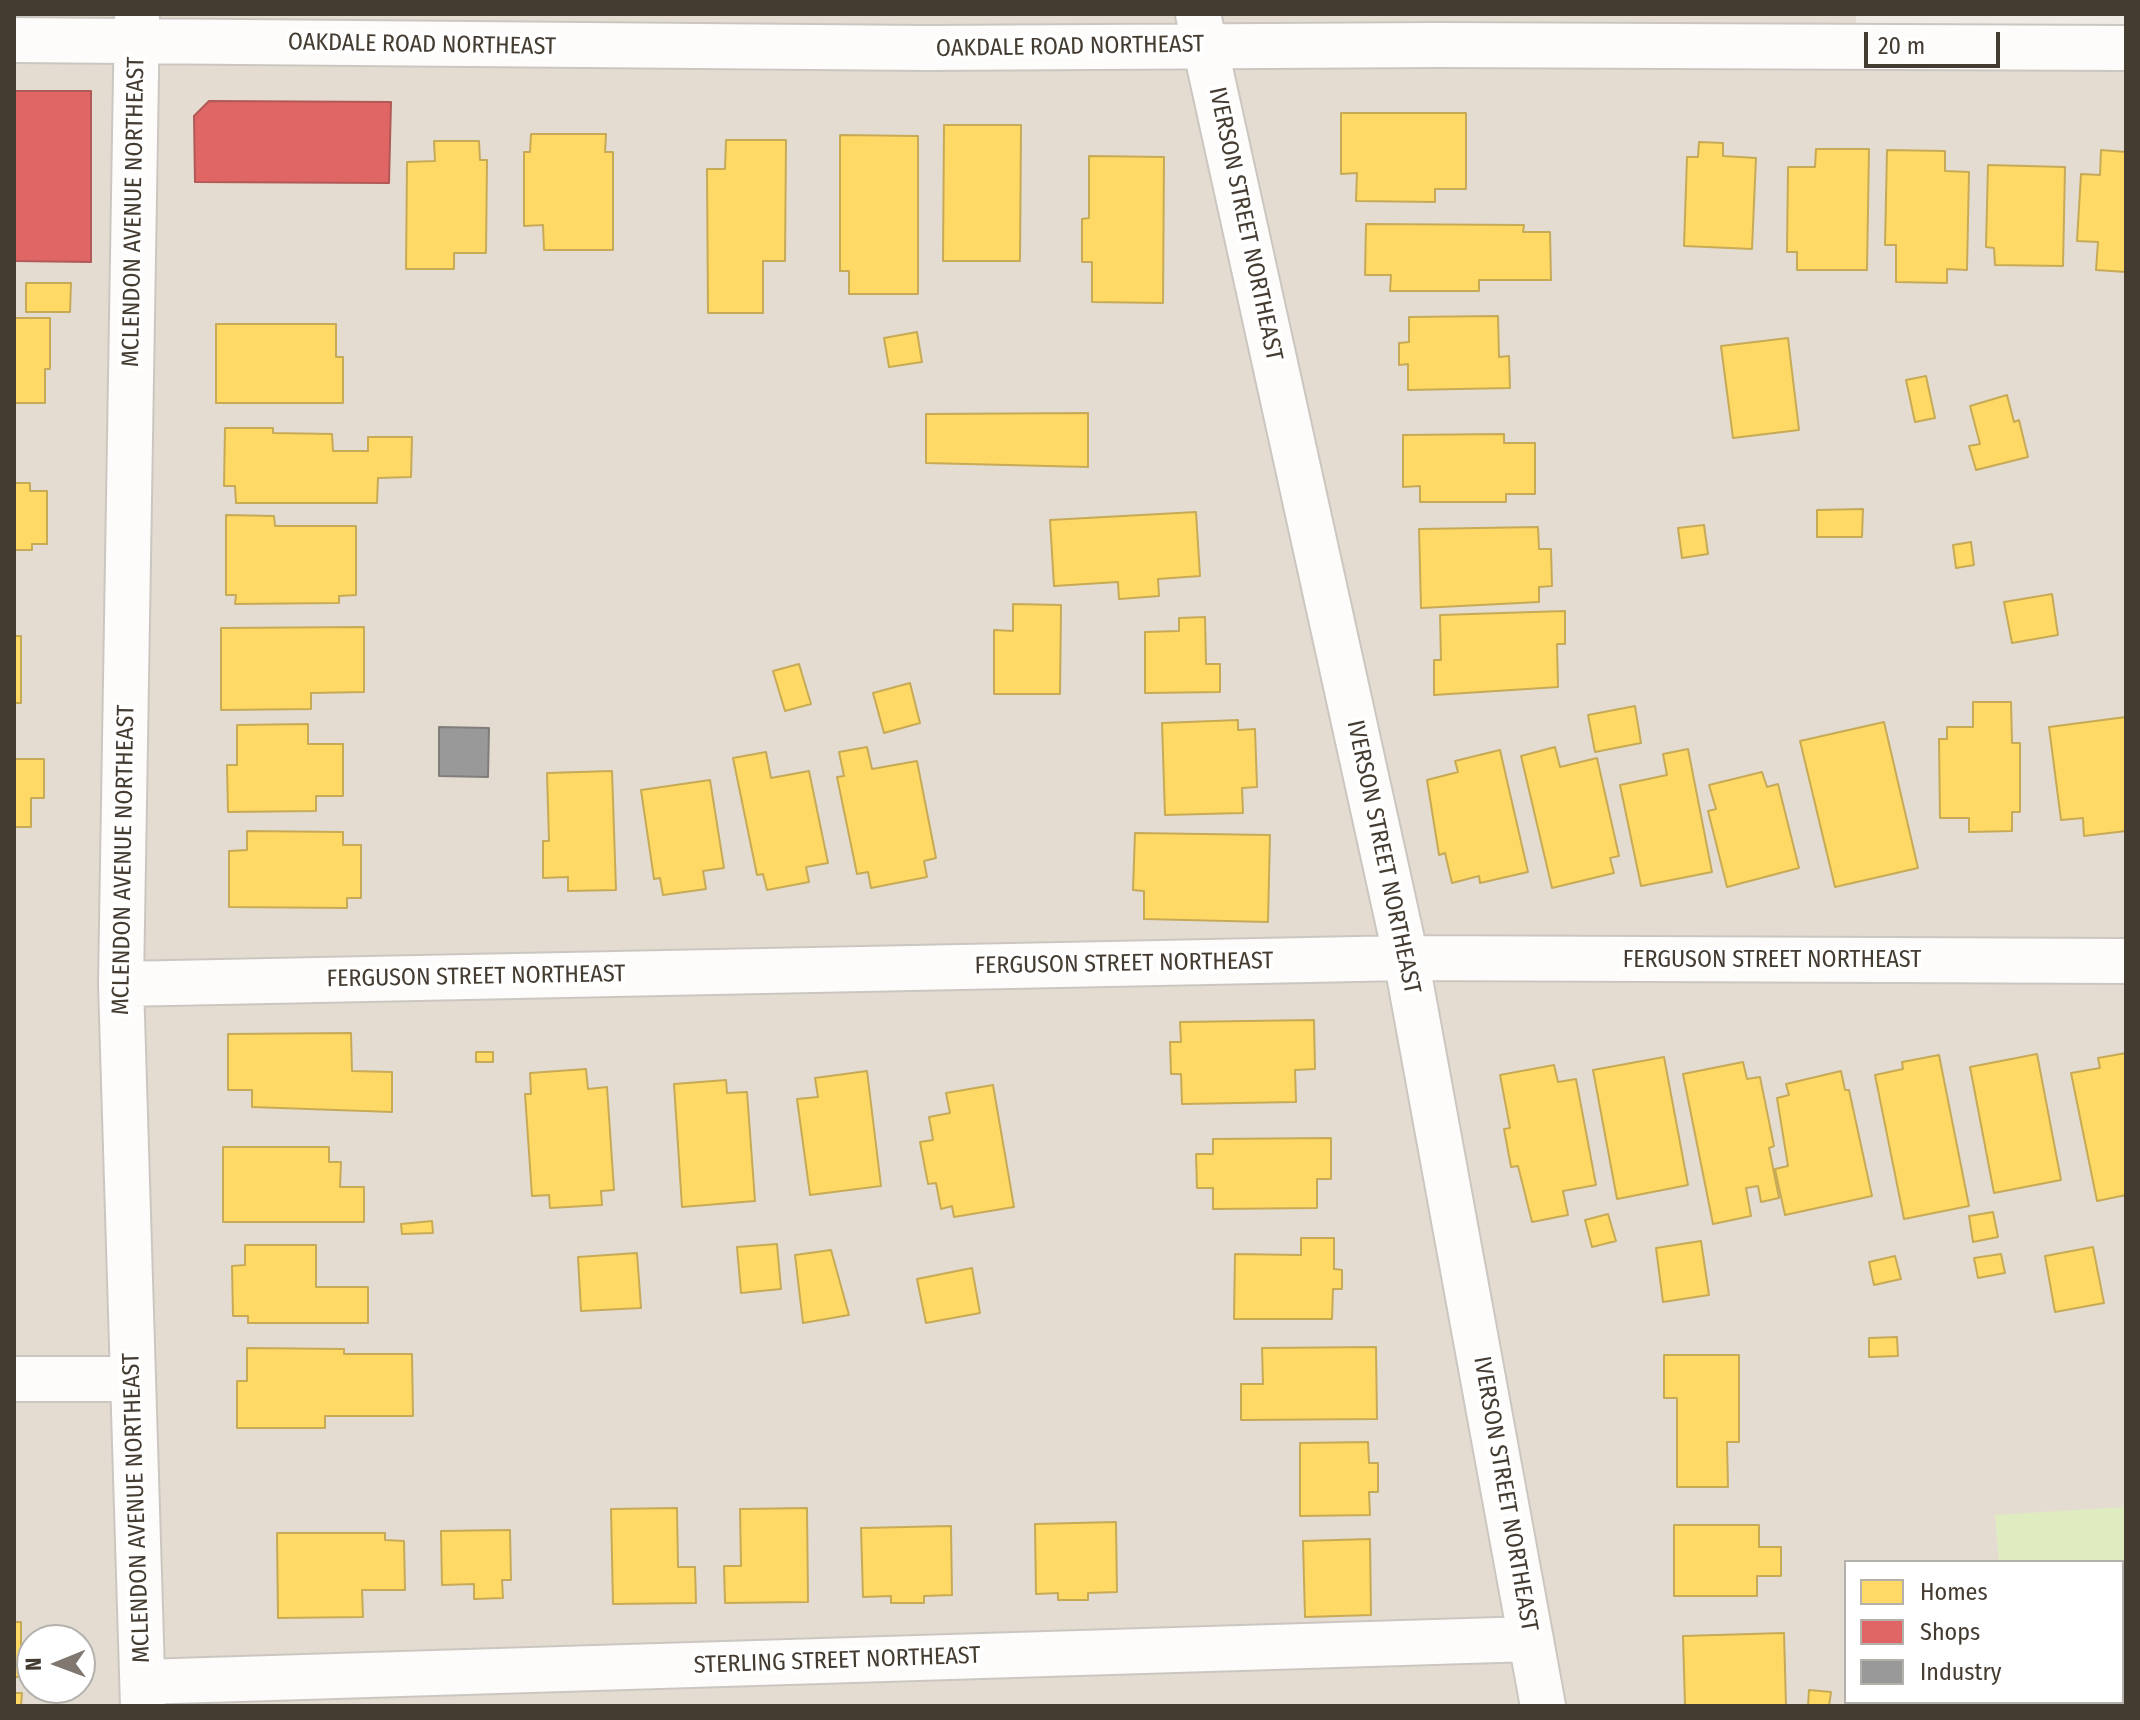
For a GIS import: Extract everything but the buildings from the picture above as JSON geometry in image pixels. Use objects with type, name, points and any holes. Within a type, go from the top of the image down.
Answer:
[{"type":"street","points":[[1989,47],[2028,14]]},
{"type":"street","name":"OAKDALE ROAD NORTHEAST","points":[[14,40],[137,27],[894,48],[1202,30],[2126,48]]},
{"type":"street","name":"MCLENDON AVENUE NORTHEAST","points":[[137,27],[121,984],[143,1694]]},
{"type":"street","name":"IVERSON STREET NORTHEAST","points":[[1202,30],[1406,958],[1543,1706]]},
{"type":"street","name":"FERGUSON STREET NORTHEAST","points":[[121,984],[1406,958],[2126,961]]},
{"type":"street","points":[[14,1379],[133,1379]]},
{"type":"street","name":"STERLING STREET NORTHEAST","points":[[143,1694],[1531,1639]]},
{"type":"shaded area","points":[[14,14],[1855,14],[1863,59],[2126,49],[2126,1706],[14,1706]]},
{"type":"green space","points":[[2126,1507],[2126,1706],[2036,1704],[2124,1704],[2124,1560],[1999,1560],[1995,1515]]}]
